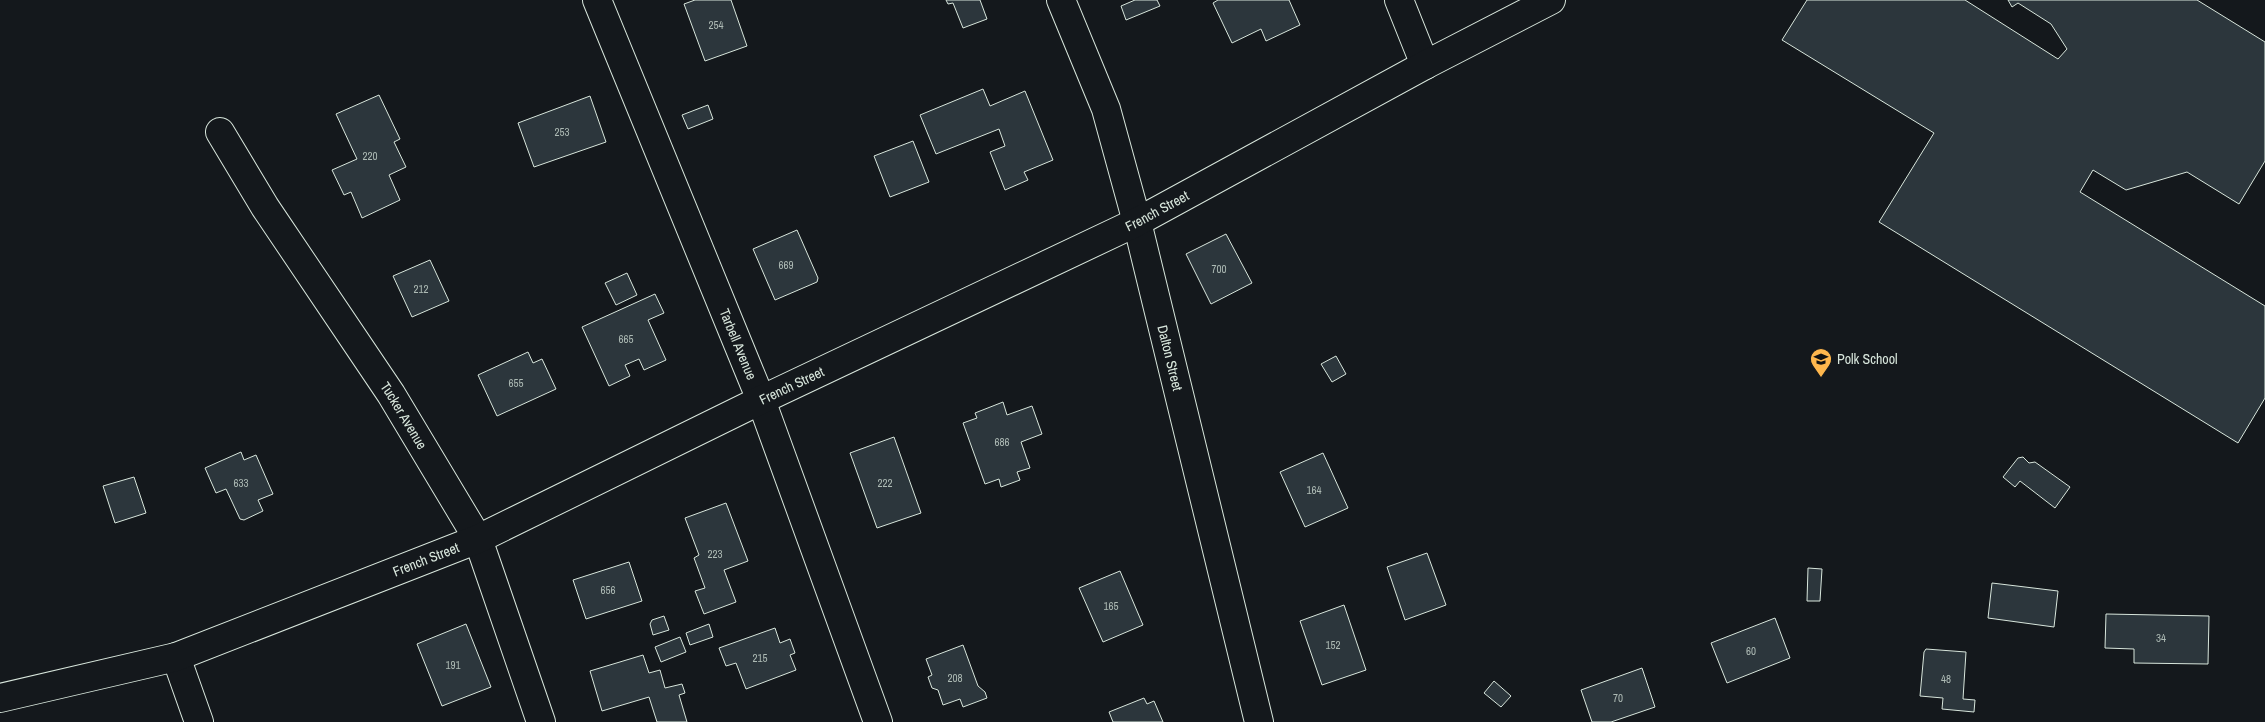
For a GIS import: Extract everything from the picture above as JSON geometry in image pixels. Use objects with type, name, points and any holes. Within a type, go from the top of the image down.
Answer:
[{"type":"street","name":"Tarbell Avenue","points":[[597,0],[761,400],[878,722]]},
{"type":"street","name":"Dalton Street","points":[[1061,0],[1106,109],[1136,222],[1259,722]]},
{"type":"street","points":[[1399,0],[1425,65]]},
{"type":"street","name":"French Street","points":[[0,698],[176,657],[478,539],[761,400],[1136,222],[1425,65],[1552,0]]},
{"type":"street","name":"Tucker Avenue","points":[[220,132],[265,207],[391,394],[478,539],[541,722]]},
{"type":"street","points":[[176,657],[199,722]]},
{"type":"building","points":[[695,0],[731,0],[747,46],[705,61],[684,4]]},
{"type":"building","points":[[946,0],[980,0],[987,19],[963,28],[953,3],[948,4]]},
{"type":"building","points":[[1135,0],[1157,0],[1160,6],[1126,20],[1121,6]]},
{"type":"building","points":[[1218,0],[1289,0],[1300,25],[1266,41],[1261,29],[1232,43],[1213,3]]},
{"type":"building","points":[[1807,0],[1965,0],[2058,59],[2067,49],[2051,24],[2018,3],[2012,7],[2008,0],[2197,0],[2265,42],[2265,161],[2239,204],[2187,172],[2126,190],[2093,170],[2080,192],[2265,306],[2265,398],[2238,443],[1879,222],[1934,133],[1782,40]]},
{"type":"building","points":[[983,89],[990,106],[1025,91],[1053,160],[1024,172],[1028,180],[1005,190],[990,152],[1005,146],[999,129],[936,154],[920,115]]},
{"type":"building","points":[[379,95],[400,139],[394,142],[406,167],[389,175],[400,200],[362,218],[351,192],[344,195],[332,170],[357,159],[336,114]]},
{"type":"building","points":[[590,96],[606,142],[534,167],[518,123]]},
{"type":"building","points":[[708,105],[713,119],[688,129],[682,115]]},
{"type":"building","points":[[913,141],[929,182],[890,197],[874,156]]},
{"type":"building","points":[[797,230],[818,278],[817,282],[775,300],[753,249]]},
{"type":"building","points":[[1226,234],[1252,283],[1211,304],[1186,254]]},
{"type":"building","points":[[430,260],[449,301],[412,317],[393,276]]},
{"type":"building","points":[[627,273],[637,295],[616,305],[605,283]]},
{"type":"building","points":[[655,294],[664,313],[648,320],[666,360],[644,370],[639,359],[625,365],[630,376],[609,386],[582,327]]},
{"type":"building","points":[[528,352],[533,363],[542,359],[556,389],[497,416],[478,375]]},
{"type":"building","points":[[1336,356],[1346,374],[1332,382],[1321,364]]},
{"type":"building","points":[[1003,402],[1007,415],[1032,406],[1042,434],[1021,442],[1030,468],[1017,472],[1020,480],[1001,487],[999,479],[985,484],[963,423],[977,418],[975,413]]},
{"type":"building","points":[[894,437],[921,513],[877,528],[850,453]]},
{"type":"building","points":[[241,452],[244,460],[256,455],[273,494],[258,500],[263,511],[244,520],[240,519],[226,489],[216,493],[205,468]]},
{"type":"building","points":[[1323,453],[1348,508],[1305,527],[1280,472]]},
{"type":"building","points":[[2023,457],[2029,463],[2035,462],[2070,487],[2055,508],[2020,481],[2015,487],[2003,477],[2018,458]]},
{"type":"building","points":[[134,477],[146,513],[115,523],[103,486]]},
{"type":"building","points":[[726,503],[748,561],[724,570],[736,602],[704,614],[695,591],[705,588],[694,558],[699,555],[685,518]]},
{"type":"building","points":[[1427,553],[1446,605],[1405,620],[1387,567]]},
{"type":"building","points":[[629,562],[642,601],[586,619],[573,580]]},
{"type":"building","points":[[1808,568],[1822,569],[1820,601],[1807,601]]},
{"type":"building","points":[[1120,571],[1143,625],[1103,642],[1079,588]]},
{"type":"building","points":[[1992,583],[2058,591],[2054,627],[1988,618]]},
{"type":"building","points":[[1344,605],[1366,670],[1322,685],[1300,621]]},
{"type":"building","points":[[2106,614],[2209,616],[2208,664],[2134,663],[2134,649],[2105,648]]},
{"type":"building","points":[[664,616],[669,630],[653,635],[650,624],[652,620]]},
{"type":"building","points":[[1775,618],[1790,658],[1727,683],[1711,643]]},
{"type":"building","points":[[466,624],[491,687],[442,706],[417,644]]},
{"type":"building","points":[[709,624],[713,637],[690,645],[686,633]]},
{"type":"building","points":[[775,628],[780,643],[790,639],[795,653],[790,655],[796,670],[746,689],[736,663],[726,666],[719,648]]},
{"type":"building","points":[[680,637],[686,652],[661,662],[655,647]]},
{"type":"building","points":[[963,645],[978,686],[985,692],[987,698],[963,707],[960,699],[943,705],[938,690],[932,688],[928,677],[932,675],[926,659]]},
{"type":"building","points":[[1926,649],[1966,652],[1963,699],[1975,700],[1974,712],[1942,709],[1943,698],[1920,696],[1924,652]]},
{"type":"building","points":[[643,655],[649,673],[660,670],[665,688],[682,684],[685,693],[679,695],[687,722],[657,722],[649,697],[602,711],[590,671]]},
{"type":"building","points":[[1642,668],[1655,707],[1611,722],[1592,722],[1581,690]]},
{"type":"building","points":[[1494,681],[1511,696],[1501,707],[1484,693]]},
{"type":"building","points":[[1144,698],[1147,704],[1154,701],[1163,722],[1113,722],[1109,712]]},
{"type":"place","name":"Polk School","points":[[1821,378]]}]
